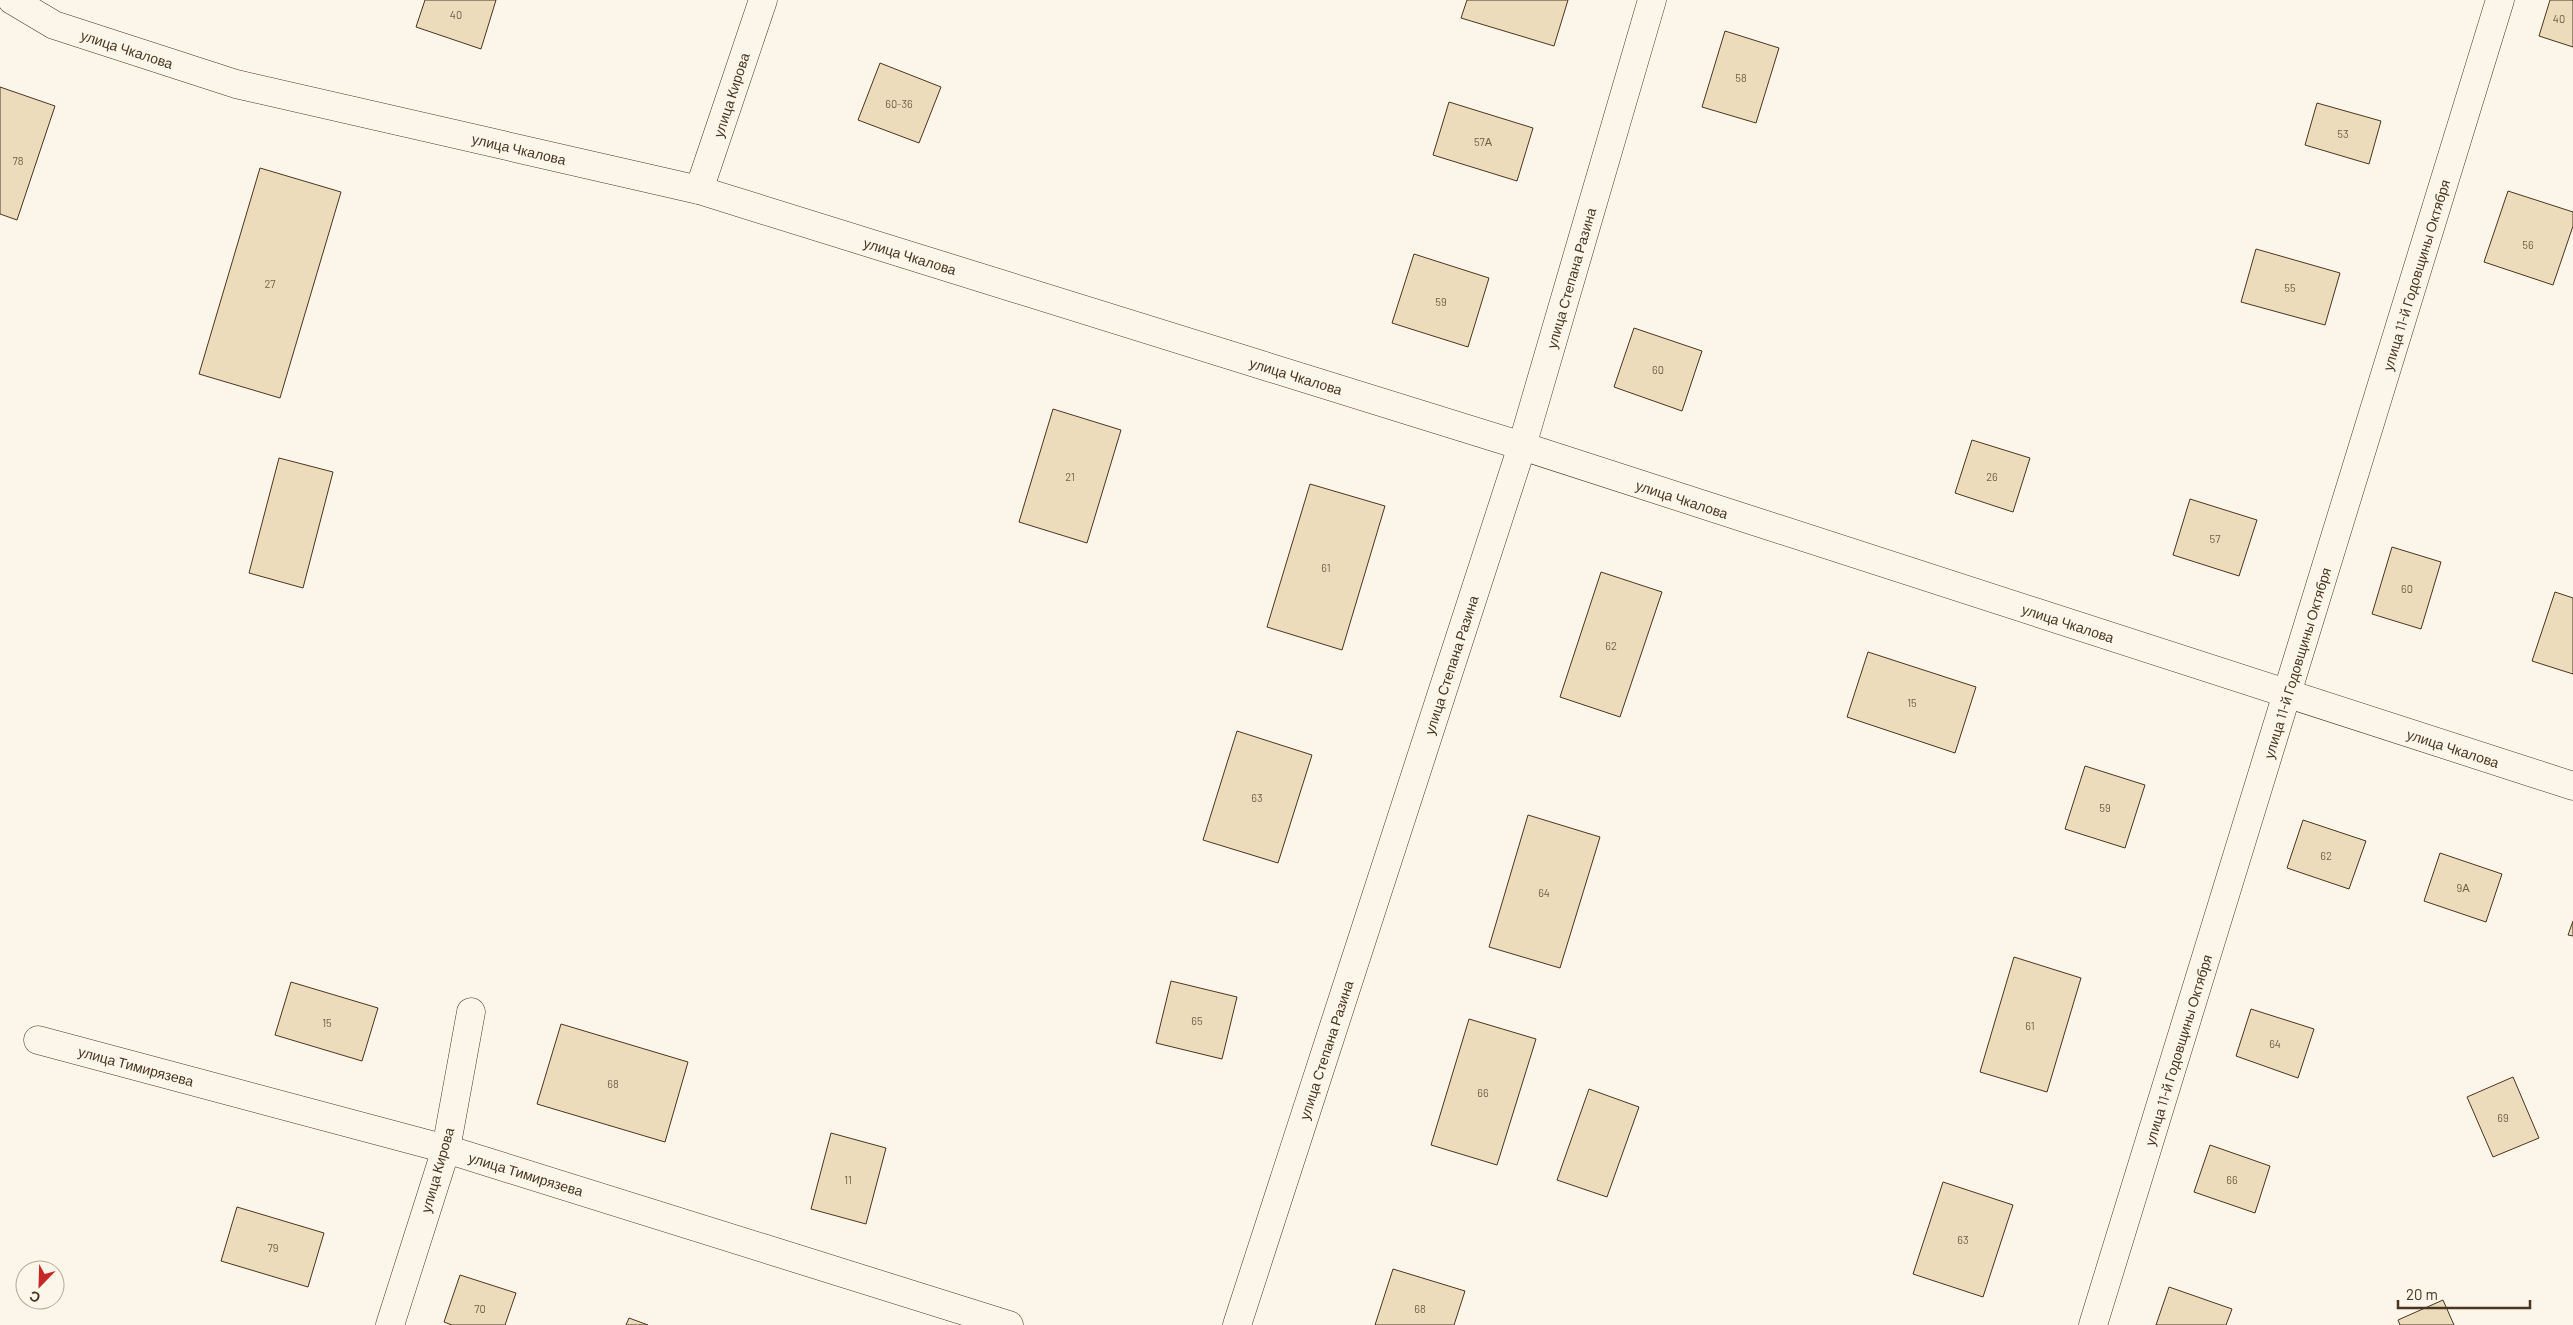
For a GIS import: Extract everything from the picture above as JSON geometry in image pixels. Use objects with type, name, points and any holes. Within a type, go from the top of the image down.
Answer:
[{"type":"street","name":"улица Чкалова","points":[[12,0],[54,25],[236,84],[699,190],[1522,446],[2573,786]]},
{"type":"street","name":"улица Кирова","points":[[699,190],[763,0]]},
{"type":"street","name":"улица Степана Разина","points":[[1237,1325],[1522,446],[1652,0]]},
{"type":"street","name":"улица 11-й Годовщины Октября","points":[[2093,1325],[2500,0]]},
{"type":"street","name":"улица Кирова","points":[[390,1325],[446,1149],[471,1012]]},
{"type":"street","name":"улица Тимирязева","points":[[38,1040],[446,1149],[1008,1325]]},
{"type":"building","points":[[425,0],[496,0],[481,49],[416,27]]},
{"type":"building","points":[[1467,0],[1568,0],[1554,46],[1461,18]]},
{"type":"building","points":[[2550,0],[2573,0],[2573,47],[2539,36]]},
{"type":"building","points":[[1725,31],[1779,48],[1756,123],[1702,107]]},
{"type":"building","points":[[880,63],[941,87],[919,143],[858,120]]},
{"type":"building","points":[[0,87],[55,106],[17,220],[0,214]]},
{"type":"building","points":[[1449,102],[1533,128],[1517,181],[1433,155]]},
{"type":"building","points":[[2317,103],[2381,121],[2369,164],[2305,145]]},
{"type":"building","points":[[260,168],[341,192],[280,398],[199,374]]},
{"type":"building","points":[[2508,191],[2573,212],[2573,226],[2553,285],[2484,262]]},
{"type":"building","points":[[2256,249],[2340,273],[2325,325],[2241,302]]},
{"type":"building","points":[[1414,254],[1489,278],[1468,347],[1392,323]]},
{"type":"building","points":[[1634,328],[1702,351],[1682,411],[1614,387]]},
{"type":"building","points":[[1053,409],[1121,430],[1087,543],[1019,522]]},
{"type":"building","points":[[1972,440],[2030,458],[2013,512],[1955,493]]},
{"type":"building","points":[[279,458],[333,472],[303,588],[249,573]]},
{"type":"building","points":[[1310,484],[1385,506],[1342,650],[1267,627]]},
{"type":"building","points":[[2190,499],[2257,520],[2239,576],[2173,555]]},
{"type":"building","points":[[2392,547],[2441,562],[2421,629],[2372,614]]},
{"type":"building","points":[[1601,572],[1662,592],[1620,717],[1560,697]]},
{"type":"building","points":[[2555,592],[2573,598],[2573,674],[2532,661]]},
{"type":"building","points":[[1868,652],[1976,687],[1955,753],[1847,717]]},
{"type":"building","points":[[1237,731],[1312,755],[1278,863],[1203,840]]},
{"type":"building","points":[[2085,766],[2145,785],[2125,848],[2065,829]]},
{"type":"building","points":[[1528,815],[1600,837],[1560,968],[1489,947]]},
{"type":"building","points":[[2303,820],[2366,841],[2349,889],[2287,868]]},
{"type":"building","points":[[2440,853],[2502,874],[2486,922],[2424,901]]},
{"type":"building","points":[[2573,921],[2573,936],[2568,935]]},
{"type":"building","points":[[2014,957],[2081,978],[2047,1092],[1980,1072]]},
{"type":"building","points":[[1171,981],[1237,997],[1222,1059],[1156,1043]]},
{"type":"building","points":[[291,982],[378,1008],[362,1061],[275,1035]]},
{"type":"building","points":[[2251,1009],[2314,1029],[2298,1078],[2236,1056]]},
{"type":"building","points":[[1469,1019],[1536,1039],[1497,1165],[1431,1145]]},
{"type":"building","points":[[561,1024],[688,1062],[665,1142],[537,1104]]},
{"type":"building","points":[[2513,1077],[2539,1138],[2493,1157],[2467,1097]]},
{"type":"building","points":[[1589,1089],[1639,1107],[1607,1197],[1557,1180]]},
{"type":"building","points":[[831,1133],[886,1148],[866,1224],[811,1209]]},
{"type":"building","points":[[2210,1145],[2270,1166],[2255,1213],[2194,1192]]},
{"type":"building","points":[[1943,1182],[2013,1205],[1983,1297],[1913,1274]]},
{"type":"building","points":[[237,1207],[324,1233],[308,1287],[221,1261]]},
{"type":"building","points":[[1393,1269],[1465,1291],[1454,1325],[1375,1325]]},
{"type":"building","points":[[460,1275],[516,1293],[505,1325],[452,1325],[444,1322]]},
{"type":"building","points":[[2169,1287],[2232,1309],[2226,1325],[2156,1325]]},
{"type":"building","points":[[2443,1300],[2454,1325],[2400,1325],[2398,1320]]},
{"type":"building","points":[[629,1318],[648,1325],[626,1325]]}]
